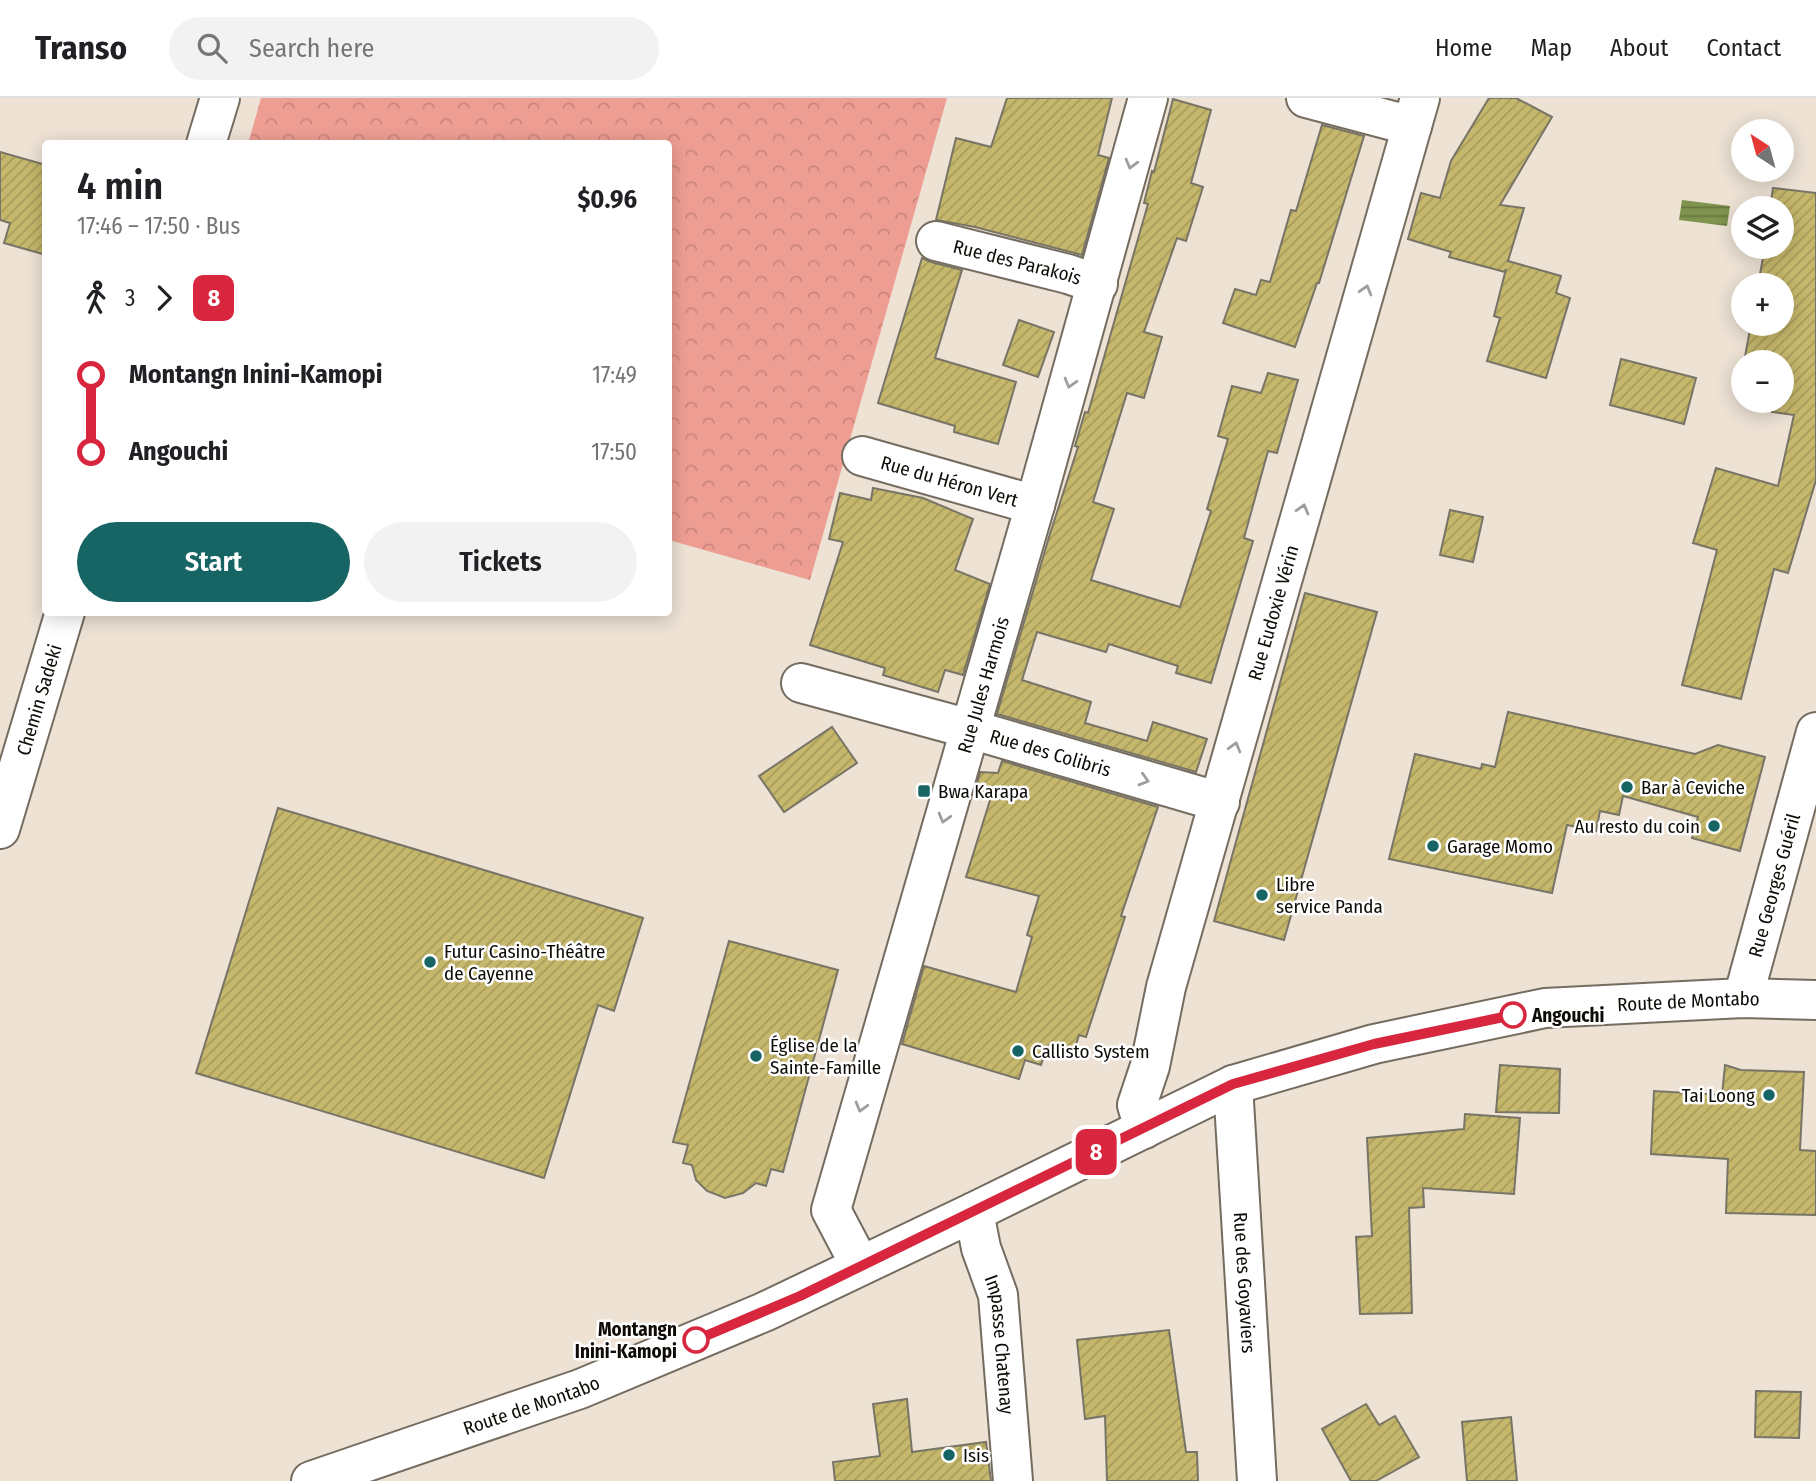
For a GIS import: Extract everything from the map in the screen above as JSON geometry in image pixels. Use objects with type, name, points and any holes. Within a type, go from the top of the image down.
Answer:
[{"type":"street","points":[[207,140],[220,98]]},
{"type":"street","name":"Rue Jules Harmois","points":[[860,1265],[831,1210],[1035,505],[1148,98]]},
{"type":"street","points":[[1306,98],[1416,112]]},
{"type":"street","name":"Rue Eudoxie Vérin","points":[[1144,1129],[1138,1105],[1150,1066],[1166,987],[1416,112]]},
{"type":"street","name":"Rue des Parakois","points":[[936,241],[1098,284]]},
{"type":"street","name":"Rue du Héron Vert","points":[[862,456],[1035,505]]},
{"type":"street","name":"Chemin Sadeki","points":[[0,829],[64,616]]},
{"type":"street","name":"Rue des Colibris","points":[[801,683],[1220,802]]},
{"type":"street","name":"Rue Georges Guéril","points":[[1743,998],[1816,732]]},
{"type":"street","name":"Route de Montabo","points":[[311,1481],[580,1389],[764,1312],[1233,1084],[1374,1044],[1545,1008],[1743,998],[1816,1000]]},
{"type":"street","name":"Rue des Goyaviers","points":[[1233,1084],[1257,1481]]},
{"type":"street","name":"Impasse Chatenay","points":[[974,1212],[981,1248],[998,1295],[1013,1481]]},
{"type":"green space","points":[[261,98],[947,98],[810,580],[672,541],[672,140],[249,140]]},
{"type":"shaded area","points":[[1682,200],[1730,206],[1727,226],[1679,220]]},
{"type":"building","points":[[1007,98],[1112,98],[1098,155],[1109,158],[1082,255],[975,227],[936,220],[956,138],[991,147]]},
{"type":"building","points":[[1489,98],[1516,98],[1552,117],[1500,205],[1524,208],[1508,261],[1561,276],[1556,293],[1570,298],[1546,378],[1487,361],[1500,318],[1494,316],[1506,269],[1505,272],[1449,257],[1451,252],[1408,239],[1421,193],[1440,198],[1451,161]]},
{"type":"building","points":[[1173,99],[1211,110],[1191,183],[1203,187],[1186,241],[1177,238],[1144,332],[1162,337],[1144,398],[1127,393],[1093,502],[1114,509],[1091,580],[1180,607],[1211,511],[1207,509],[1228,439],[1218,436],[1232,386],[1261,393],[1268,373],[1298,380],[1277,453],[1268,451],[1244,538],[1253,541],[1211,683],[1176,673],[1178,666],[1109,644],[1106,652],[1037,632],[1022,680],[1091,702],[1085,723],[1147,741],[1153,722],[1207,739],[1196,772],[997,714],[1148,204],[1144,203]]},
{"type":"building","points":[[1322,125],[1364,136],[1319,283],[1295,347],[1223,323],[1235,289],[1256,295],[1261,280],[1270,282],[1291,210],[1296,211]]},
{"type":"building","points":[[0,152],[42,164],[42,254],[4,243],[10,223],[0,220]]},
{"type":"building","points":[[1773,188],[1816,193],[1816,480],[1788,573],[1774,569],[1741,699],[1682,685],[1717,550],[1693,543],[1716,468],[1778,486],[1794,415],[1779,413],[1794,413],[1794,350],[1746,350],[1749,336],[1794,336],[1794,273],[1760,273],[1763,259],[1794,259],[1794,196],[1772,196]]},
{"type":"building","points":[[922,258],[962,270],[935,358],[1016,382],[998,444],[954,432],[955,426],[878,403]]},
{"type":"building","points":[[1019,320],[1054,332],[1038,377],[1003,365]]},
{"type":"building","points":[[1621,359],[1696,378],[1684,424],[1610,405]]},
{"type":"building","points":[[873,488],[923,498],[973,519],[955,570],[990,584],[963,675],[945,670],[938,692],[883,675],[885,668],[810,645],[843,542],[829,539],[840,493],[871,500]]},
{"type":"building","points":[[1450,510],[1483,517],[1473,562],[1440,555]]},
{"type":"building","points":[[1305,593],[1377,612],[1284,940],[1214,921]]},
{"type":"building","points":[[1508,712],[1695,754],[1718,745],[1765,757],[1740,851],[1692,838],[1698,817],[1623,796],[1619,815],[1600,811],[1596,831],[1567,825],[1552,893],[1389,859],[1415,754],[1481,769],[1482,764],[1495,767]]},
{"type":"building","points":[[832,727],[857,763],[784,812],[759,776]]},
{"type":"building","points":[[1002,761],[1158,807],[1121,916],[1125,917],[1086,1037],[1079,1035],[1073,1054],[1047,1046],[1041,1065],[1025,1060],[1019,1079],[902,1044],[924,966],[1016,992],[1032,937],[1027,935],[1039,896],[966,877],[991,797],[975,792],[980,772],[998,773]]},
{"type":"building","name":"Futur Casino-Théâtre de Cayenne","points":[[278,808],[643,918],[614,1011],[598,1005],[544,1178],[196,1073]]},
{"type":"building","name":"Église de la Sainte-Famille","points":[[729,941],[838,970],[783,1172],[771,1169],[766,1186],[756,1183],[743,1193],[725,1198],[707,1191],[696,1180],[692,1165],[683,1163],[688,1145],[673,1142]]},
{"type":"building","points":[[1500,1065],[1560,1069],[1559,1113],[1496,1112]]},
{"type":"building","points":[[1725,1065],[1741,1070],[1804,1072],[1800,1150],[1816,1151],[1816,1215],[1726,1213],[1728,1159],[1651,1154],[1654,1091],[1722,1095]]},
{"type":"building","points":[[1465,1114],[1520,1118],[1514,1194],[1423,1188],[1424,1207],[1409,1208],[1412,1313],[1360,1314],[1356,1237],[1372,1236],[1367,1138],[1464,1129]]},
{"type":"building","points":[[1169,1330],[1186,1452],[1197,1452],[1198,1481],[1107,1481],[1105,1416],[1085,1419],[1077,1340]]},
{"type":"building","points":[[1756,1391],[1801,1392],[1799,1438],[1755,1437]]},
{"type":"building","points":[[907,1399],[912,1452],[986,1442],[991,1481],[835,1481],[833,1462],[880,1456],[873,1404]]},
{"type":"building","points":[[1366,1404],[1379,1425],[1395,1416],[1419,1457],[1376,1481],[1351,1481],[1322,1429]]},
{"type":"building","points":[[1511,1417],[1517,1481],[1467,1481],[1462,1422]]},
{"type":"bus line","name":"8","points":[[696,1340],[800,1296],[1233,1084],[1374,1044],[1513,1015]]},
{"type":"place","name":"Bar à Ceviche","points":[[1627,787]]},
{"type":"place","name":"Bwa Karapa","points":[[924,791]]},
{"type":"place","name":"Au resto du coin","points":[[1714,826]]},
{"type":"place","name":"Garage Momo","points":[[1433,846]]},
{"type":"place","name":"Libre service Panda","points":[[1262,895]]},
{"type":"place","name":"Futur Casino-Théâtre de Cayenne","points":[[430,962]]},
{"type":"place","name":"Angouchi","points":[[1513,1015]]},
{"type":"place","name":"Callisto System","points":[[1018,1051]]},
{"type":"place","name":"Église de la Sainte-Famille","points":[[756,1056]]},
{"type":"place","name":"Tai Loong","points":[[1769,1095]]},
{"type":"place","name":"Montangn Inini-Kamopi","points":[[696,1340]]},
{"type":"place","name":"Isis","points":[[949,1455]]}]
